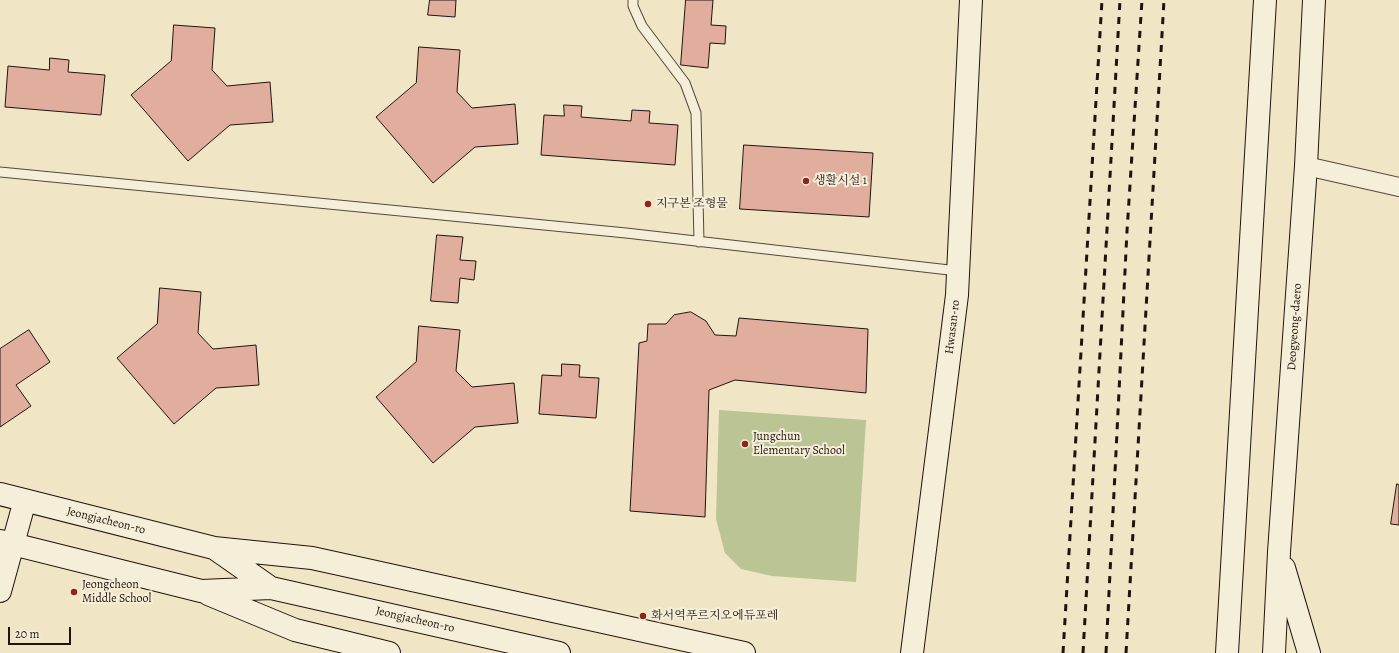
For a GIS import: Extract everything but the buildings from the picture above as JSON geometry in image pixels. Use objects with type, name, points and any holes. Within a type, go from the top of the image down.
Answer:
[{"type":"street","name":"Hwasan-ro","points":[[912,653],[957,295],[971,0]]},
{"type":"street","points":[[1227,653],[1265,0]]},
{"type":"street","name":"Deogyeong-daero","points":[[1274,653],[1279,552],[1306,166],[1314,0]]},
{"type":"street","points":[[1306,166],[1399,187]]},
{"type":"street","name":"Jeongjacheon-ro","points":[[0,494],[214,548],[271,588]]},
{"type":"street","points":[[0,591],[6,542],[25,500]]},
{"type":"street","name":"Jeongjacheon-ro","points":[[6,542],[201,591],[271,588],[559,653]]},
{"type":"street","points":[[214,548],[312,558],[744,653]]},
{"type":"street","points":[[1279,552],[1310,653]]},
{"type":"street","points":[[201,591],[295,630],[389,653]]},
{"type":"lane","points":[[633,0],[633,6],[642,26],[685,83],[696,113],[699,242]]},
{"type":"lane","points":[[0,172],[699,242],[958,271]]},
{"type":"green space","points":[[719,410],[866,420],[856,582],[772,576],[741,569],[725,553],[716,519]]},
{"type":"railway","points":[[1063,653],[1102,0]]},
{"type":"railway","points":[[1083,653],[1120,0]]},
{"type":"railway","points":[[1106,653],[1127,231],[1142,0]]},
{"type":"railway","points":[[1126,653],[1164,0]]},
{"type":"place","name":"생활시설 1","points":[[806,181]]},
{"type":"place","name":"지구본 조형물","points":[[648,204]]},
{"type":"place","name":"Jungchun Elementary School","points":[[745,444]]},
{"type":"place","name":"Jeongcheon Middle School","points":[[74,592]]},
{"type":"place","name":"화서역푸르지오에듀포레","points":[[643,616]]}]
